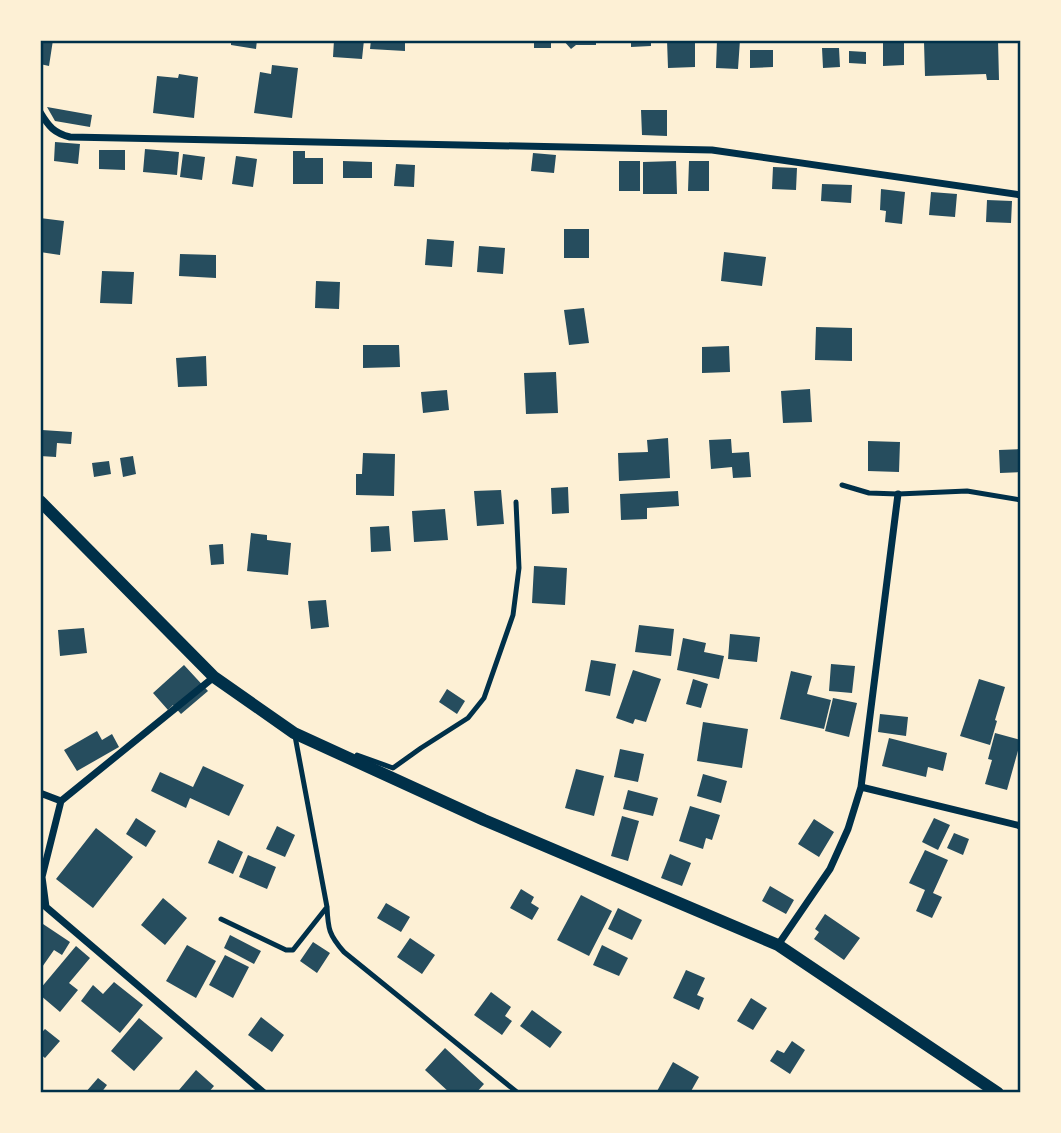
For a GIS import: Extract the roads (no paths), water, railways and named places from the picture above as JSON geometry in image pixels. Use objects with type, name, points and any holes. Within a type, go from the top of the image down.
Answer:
[{"type":"street","points":[[40,112],[47,124],[58,134],[70,137],[712,150],[1021,195]]},
{"type":"street","points":[[778,945],[831,869],[848,829],[861,787],[898,494]]},
{"type":"street","points":[[40,501],[214,677],[294,733],[484,820],[778,945],[998,1093]]},
{"type":"street","points":[[214,677],[61,801],[41,877],[46,907],[264,1093]]},
{"type":"street","points":[[861,787],[1021,826]]},
{"type":"street","points":[[40,793],[61,801]]},
{"type":"lane","points":[[842,485],[869,493],[967,491],[1021,500]]},
{"type":"lane","points":[[294,733],[393,768],[468,718],[484,698],[513,615],[519,568],[516,502]]},
{"type":"lane","points":[[294,733],[327,907],[328,926],[334,940],[344,952],[518,1093]]},
{"type":"lane","points":[[221,919],[286,950],[293,950],[327,907]]}]
